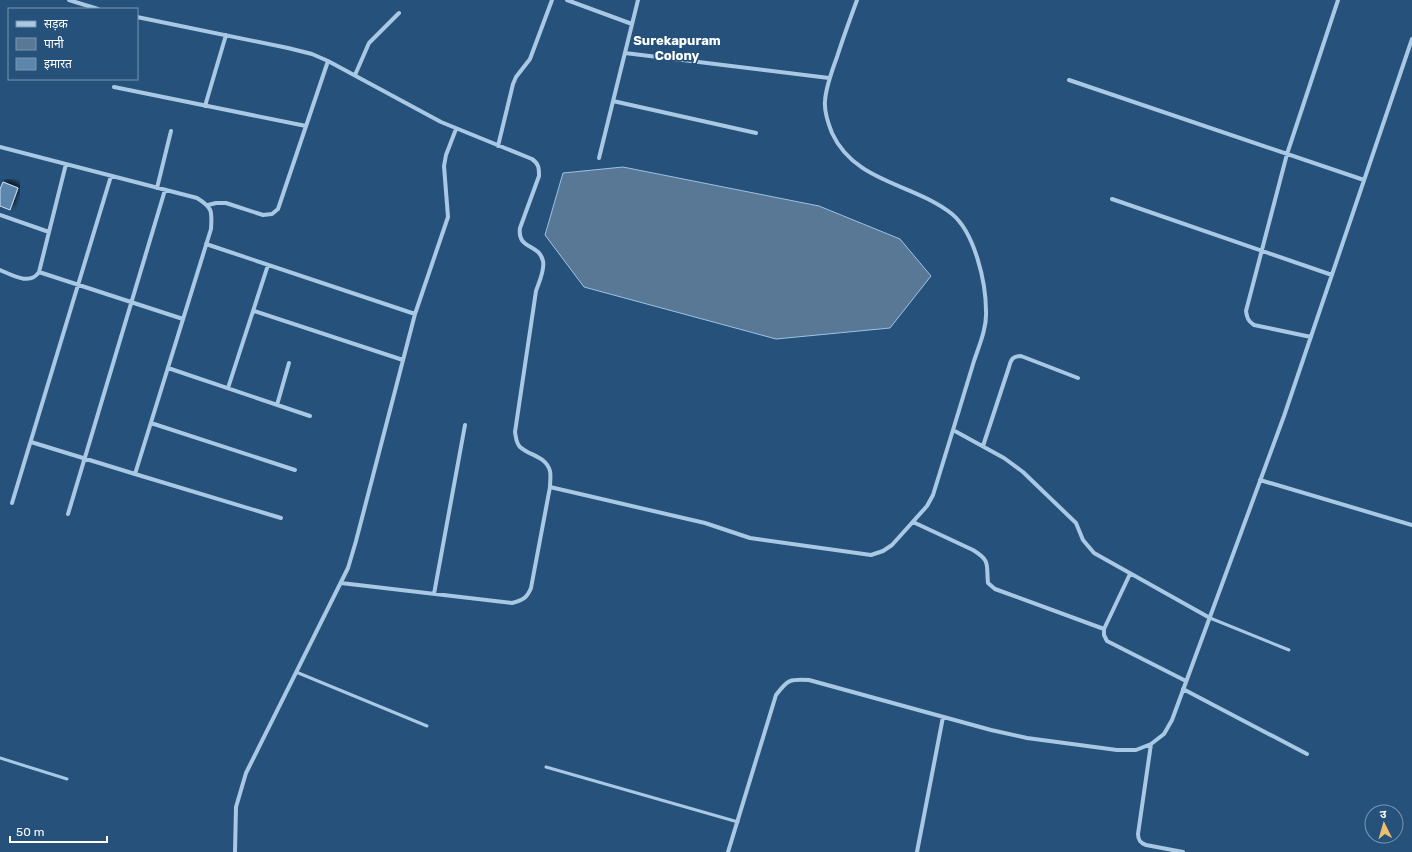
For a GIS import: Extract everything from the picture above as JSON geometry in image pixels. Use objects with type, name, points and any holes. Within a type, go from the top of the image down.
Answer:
[{"type":"street","points":[[69,0],[95,8]]},
{"type":"street","points":[[498,146],[512,84],[530,60],[552,0]]},
{"type":"street","points":[[567,0],[632,24]]},
{"type":"street","points":[[599,158],[638,0]]},
{"type":"street","points":[[550,487],[699,521],[750,538],[871,555],[892,546],[927,506],[933,495],[982,338],[986,313],[984,292],[974,248],[966,232],[953,215],[936,203],[868,172],[846,156],[835,139],[827,122],[825,101],[829,78],[857,0]]},
{"type":"street","points":[[1311,337],[1254,325],[1247,317],[1246,311],[1287,154],[1338,0]]},
{"type":"street","points":[[355,75],[369,43],[399,13]]},
{"type":"street","points":[[138,17],[312,54],[355,75],[456,129],[537,163],[539,176],[520,228],[519,236],[523,242],[537,250],[543,260],[543,268],[536,291],[515,432],[516,440],[520,447],[541,458],[547,464],[550,472],[550,487],[531,588],[528,596],[521,601],[512,603],[341,582]]},
{"type":"street","points":[[205,106],[226,35]]},
{"type":"street","points":[[728,852],[776,695],[784,684],[792,680],[809,680],[991,730],[1027,738],[1117,750],[1136,750],[1151,744],[1164,734],[1172,720],[1260,480],[1311,337],[1412,39]]},
{"type":"street","points":[[625,53],[829,78]]},
{"type":"street","points":[[208,205],[226,203],[263,215],[272,214],[278,209],[328,61]]},
{"type":"street","points":[[1069,80],[1364,180]]},
{"type":"street","points":[[114,87],[306,126]]},
{"type":"street","points":[[613,101],[756,133]]},
{"type":"street","points":[[235,852],[236,807],[246,773],[348,568],[414,314],[448,218],[444,166],[446,155],[456,129]]},
{"type":"street","points":[[157,188],[171,131]]},
{"type":"street","points":[[0,147],[197,198],[208,205],[212,214],[211,229],[135,474]]},
{"type":"street","points":[[0,270],[22,279],[36,276],[39,272],[66,164]]},
{"type":"street","points":[[12,503],[111,176]]},
{"type":"street","points":[[68,514],[165,190]]},
{"type":"street","points":[[1112,199],[1332,275]]},
{"type":"street","points":[[0,215],[49,232]]},
{"type":"street","points":[[206,244],[414,314]]},
{"type":"street","points":[[228,388],[268,265]]},
{"type":"street","points":[[39,272],[183,319]]},
{"type":"street","points":[[254,311],[403,360]]},
{"type":"street","points":[[983,446],[1008,367],[1011,360],[1016,356],[1021,356],[1078,378]]},
{"type":"street","points":[[277,405],[289,363]]},
{"type":"street","points":[[168,368],[310,416]]},
{"type":"street","points":[[151,423],[295,470]]},
{"type":"street","points":[[434,594],[465,425]]},
{"type":"street","points":[[953,430],[1014,465],[1076,523],[1088,547],[1094,553],[1210,618]]},
{"type":"street","points":[[31,442],[281,518]]},
{"type":"street","points":[[1260,480],[1412,525]]},
{"type":"street","points":[[913,522],[973,550],[982,556],[988,567],[988,583],[995,588],[1104,629]]},
{"type":"street","points":[[1130,574],[1104,629],[1104,635],[1107,641],[1186,681]]},
{"type":"street","points":[[1183,689],[1308,754]]},
{"type":"street","points":[[917,852],[943,717]]},
{"type":"street","points":[[1151,744],[1138,837],[1142,844],[1183,852]]},
{"type":"lane","points":[[1210,618],[1289,650]]},
{"type":"lane","points":[[296,672],[427,726]]},
{"type":"lane","points":[[0,758],[68,779]]},
{"type":"lane","points":[[546,767],[738,822]]},
{"type":"water","points":[[623,167],[819,206],[900,239],[931,276],[890,328],[776,339],[584,287],[545,235],[563,173]]},
{"type":"building","points":[[3,182],[18,188],[10,210],[0,206],[0,189]]},
{"type":"district","name":"Surekapuram Colony","points":[[677,48]]}]
